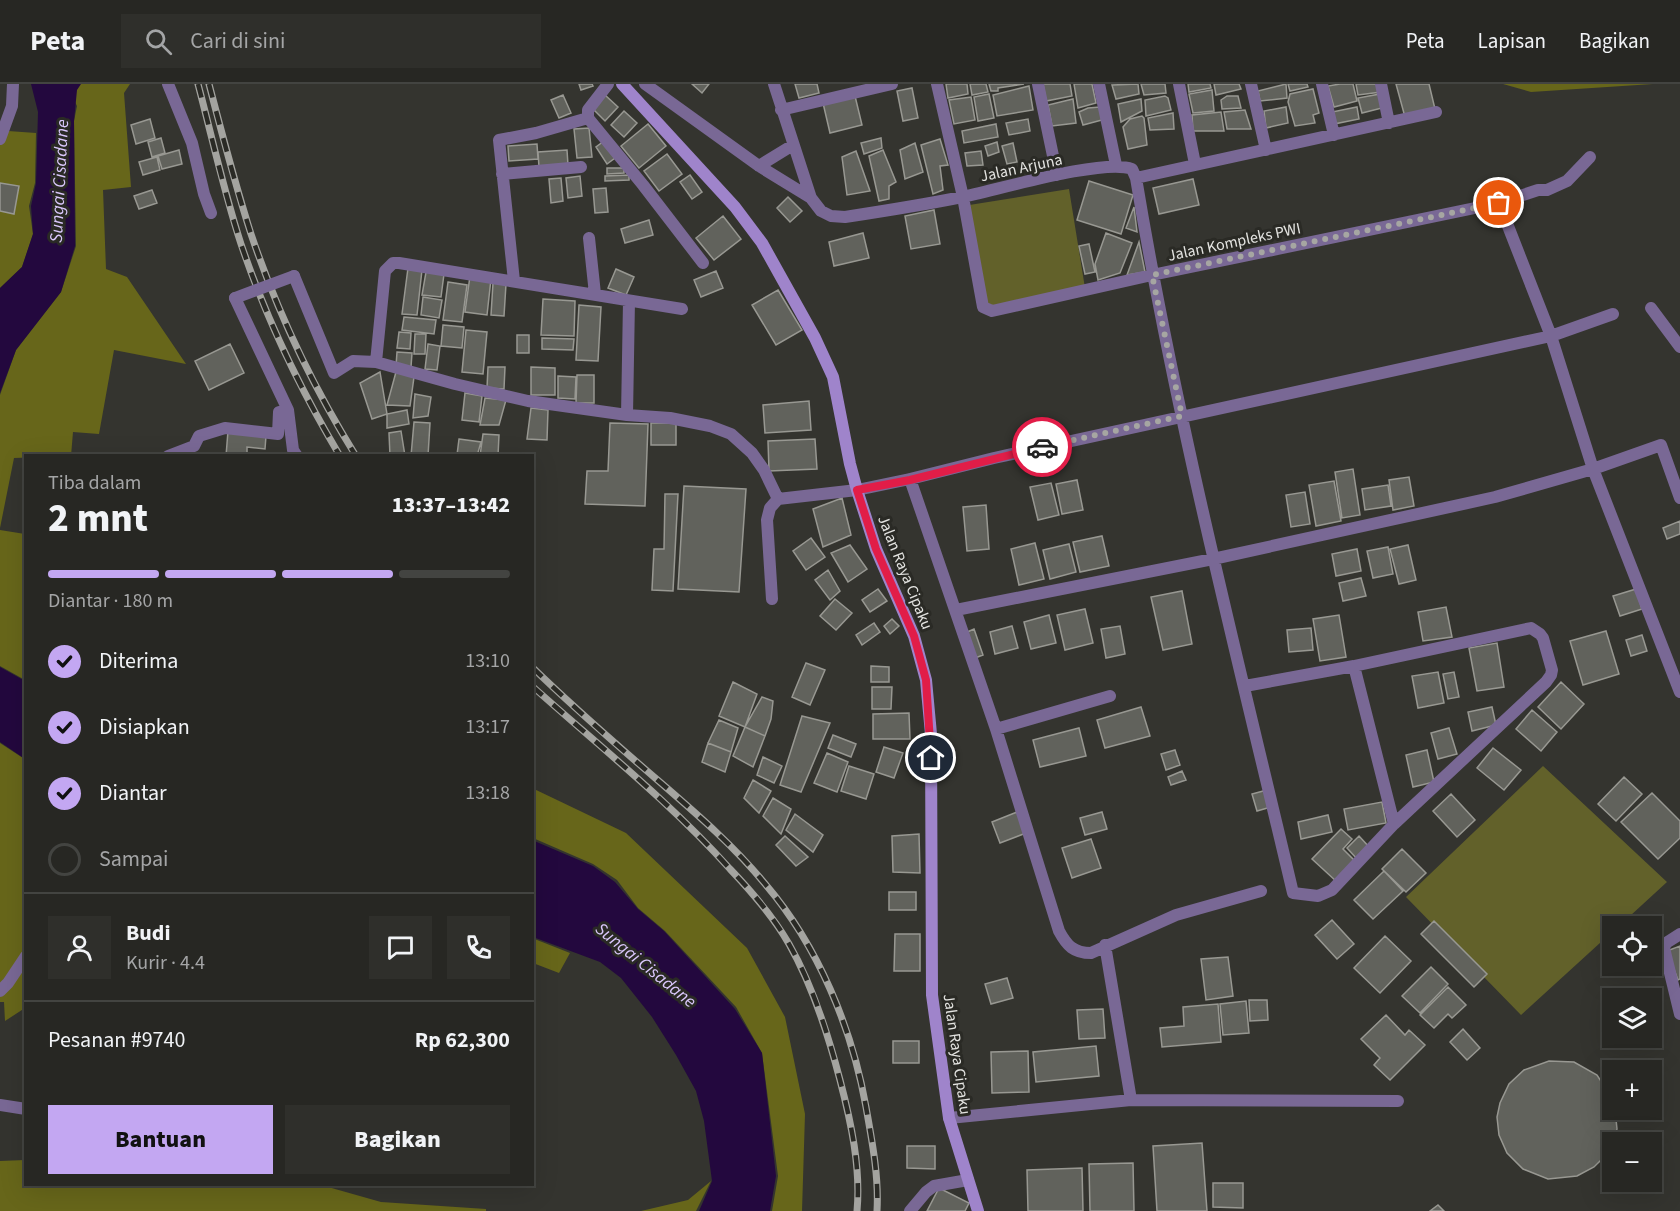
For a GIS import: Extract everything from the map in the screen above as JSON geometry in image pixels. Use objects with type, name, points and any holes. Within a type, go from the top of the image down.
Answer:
[{"type":"street","points":[[0,139],[12,106],[13,84]]},
{"type":"street","points":[[168,84],[192,143],[204,195],[211,213]]},
{"type":"street","points":[[608,84],[588,110],[588,118],[703,263]]},
{"type":"street","name":"Jalan Raya Cipaku","points":[[622,84],[735,207],[762,243],[833,377],[857,490],[876,549],[914,636],[926,680],[931,734],[932,995],[949,1118],[978,1211]]},
{"type":"street","name":"Jalan Arjuna","points":[[645,84],[759,166],[811,198],[821,211],[831,216],[845,218],[963,197],[1057,175],[1116,165]]},
{"type":"street","points":[[774,84],[811,198]]},
{"type":"street","points":[[781,110],[892,84]]},
{"type":"street","name":"Jalan Kompleks PWI","points":[[937,84],[963,197],[983,307],[992,312],[1152,275],[1499,203],[1538,190],[1547,190],[1567,181],[1590,157]]},
{"type":"street","points":[[1038,84],[1057,175]]},
{"type":"street","points":[[1099,84],[1116,165],[1132,169],[1136,178],[1152,275],[1213,559],[1293,893],[1318,896],[1332,890],[1394,824],[1546,682],[1551,675],[1551,665],[1543,638],[1531,628],[1245,687]]},
{"type":"street","points":[[1179,84],[1195,164]]},
{"type":"street","points":[[1251,84],[1266,150]]},
{"type":"street","points":[[1322,84],[1334,135]]},
{"type":"street","points":[[1381,84],[1389,123]]},
{"type":"street","points":[[1136,178],[1436,112]]},
{"type":"street","points":[[514,281],[498,146],[501,139],[536,134],[588,118]]},
{"type":"street","points":[[759,166],[793,145]]},
{"type":"street","points":[[502,174],[581,167]]},
{"type":"street","points":[[1499,203],[1551,336],[1593,469],[1680,692]]},
{"type":"street","points":[[589,238],[595,294]]},
{"type":"street","points":[[376,362],[385,271],[393,263],[682,309]]},
{"type":"street","points":[[296,454],[293,450],[288,410],[235,298],[294,276],[334,373],[353,361],[376,362],[507,397],[627,415],[670,418],[710,426],[731,434],[752,453],[778,499]]},
{"type":"street","points":[[627,415],[629,301]]},
{"type":"street","points":[[1651,308],[1680,347]]},
{"type":"street","points":[[772,599],[767,520],[770,508],[778,499],[857,490],[910,480],[994,458],[1551,336],[1613,314]]},
{"type":"street","points":[[173,454],[194,446],[199,436],[225,428],[278,434],[279,412],[288,410]]},
{"type":"street","points":[[956,610],[1213,559],[1495,497],[1593,469],[1661,445],[1680,498]]},
{"type":"street","points":[[910,480],[996,729],[1063,940],[1079,953],[1091,953],[1176,915],[1261,891]]},
{"type":"street","points":[[1354,666],[1394,824]]},
{"type":"street","points":[[996,729],[1110,696]]},
{"type":"street","points":[[1680,934],[1666,943],[1664,948],[1680,1014]]},
{"type":"street","points":[[1105,945],[1131,1100]]},
{"type":"street","points":[[0,991],[24,959]]},
{"type":"street","points":[[949,1118],[1131,1100],[1398,1101]]},
{"type":"street","points":[[0,1106],[24,1109]]},
{"type":"street","points":[[910,1211],[934,1186],[968,1180]]},
{"type":"shaded area","points":[[66,84],[130,84],[124,93],[131,187],[103,190],[106,269],[127,277],[186,364],[114,350],[99,434],[73,432],[71,454],[24,454],[24,458],[14,458],[0,528],[0,395],[16,350],[61,292],[76,246],[74,121],[77,106]]},
{"type":"shaded area","points":[[1503,84],[1653,84],[1531,92]]},
{"type":"shaded area","points":[[8,131],[36,133],[35,183],[29,206],[33,234],[22,267],[0,288],[0,142]]},
{"type":"shaded area","points":[[1069,189],[1085,288],[984,307],[963,206]]},
{"type":"shaded area","points":[[0,530],[24,534],[24,679],[0,666]]},
{"type":"shaded area","points":[[0,743],[24,759],[24,1009],[5,1021],[4,1002],[0,1002]]},
{"type":"shaded area","points":[[1543,766],[1667,882],[1630,916],[1602,916],[1602,941],[1521,1015],[1406,897]]},
{"type":"shaded area","points":[[534,789],[626,833],[747,948],[785,1017],[805,1114],[802,1211],[772,1211],[778,1176],[762,1053],[736,1007],[665,931],[638,908],[617,880],[593,864],[534,838]]},
{"type":"shaded area","points":[[534,939],[570,953],[559,973],[534,963]]},
{"type":"shaded area","points":[[24,1160],[24,1186],[325,1186],[381,1202],[486,1209],[486,1211],[0,1211],[0,1161]]},
{"type":"shaded area","points":[[711,1181],[696,1211],[641,1211],[688,1200]]},
{"type":"water","name":"Sungai Cisadane","points":[[31,84],[81,84],[77,90],[74,121],[75,246],[61,292],[16,350],[0,393],[0,288],[22,267],[33,234],[31,206],[36,183],[38,112]]},
{"type":"water","points":[[0,667],[24,680],[24,758],[0,742]]},
{"type":"water","name":"Sungai Cisadane","points":[[534,841],[593,866],[615,882],[638,909],[664,931],[735,1009],[762,1053],[776,1176],[770,1211],[699,1211],[712,1181],[704,1121],[696,1091],[652,1017],[621,978],[600,962],[534,937]]},
{"type":"building","points":[[579,84],[592,84],[593,86],[581,90]]},
{"type":"building","points":[[692,84],[709,84],[702,93]]},
{"type":"building","points":[[795,84],[817,84],[819,93],[799,98]]},
{"type":"building","points":[[946,84],[967,84],[968,94],[948,98]]},
{"type":"building","points":[[970,84],[986,84],[988,92],[972,95]]},
{"type":"building","points":[[989,84],[1024,84],[991,91]]},
{"type":"building","points":[[1043,84],[1070,84],[1072,96],[1046,101]]},
{"type":"building","points":[[1074,84],[1092,84],[1096,103],[1078,108]]},
{"type":"building","points":[[1138,84],[1139,94],[1116,99],[1112,85]]},
{"type":"building","points":[[1141,84],[1165,84],[1166,93],[1144,95]]},
{"type":"building","points":[[1188,84],[1210,84],[1211,88],[1189,92]]},
{"type":"building","points":[[1214,84],[1239,84],[1241,89],[1216,95]]},
{"type":"building","points":[[1286,84],[1287,98],[1260,101],[1258,91]]},
{"type":"building","points":[[1288,84],[1307,84],[1308,87],[1290,91]]},
{"type":"building","points":[[1353,84],[1357,101],[1334,107],[1328,86]]},
{"type":"building","points":[[1356,84],[1380,84],[1381,92],[1358,95]]},
{"type":"building","points":[[1396,84],[1429,84],[1435,109],[1405,117]]},
{"type":"building","points":[[1029,86],[1033,110],[997,116],[993,95]]},
{"type":"building","points":[[912,88],[918,118],[903,121],[897,91]]},
{"type":"building","points":[[1313,89],[1319,113],[1313,115],[1315,123],[1295,126],[1288,102],[1290,94]]},
{"type":"building","points":[[1212,90],[1214,111],[1193,113],[1189,94]]},
{"type":"building","points":[[989,94],[994,118],[978,121],[974,97]]},
{"type":"building","points":[[1380,94],[1382,108],[1362,113],[1358,98]]},
{"type":"building","points":[[563,95],[571,113],[559,118],[551,100]]},
{"type":"building","points":[[605,95],[618,107],[605,121],[592,108]]},
{"type":"building","points":[[855,96],[862,125],[830,133],[823,103]]},
{"type":"building","points":[[1165,96],[1168,98],[1171,110],[1146,116],[1145,100]]},
{"type":"building","points":[[1227,96],[1238,96],[1241,108],[1222,109],[1221,100]]},
{"type":"building","points":[[971,97],[975,120],[954,124],[949,100]]},
{"type":"building","points":[[1073,99],[1076,123],[1052,126],[1048,105]]},
{"type":"building","points":[[1141,99],[1142,111],[1121,122],[1118,104]]},
{"type":"building","points":[[1100,107],[1102,120],[1083,125],[1079,112],[1088,108]]},
{"type":"building","points":[[1286,107],[1288,123],[1266,128],[1264,111]]},
{"type":"building","points":[[1357,107],[1359,119],[1334,124],[1332,112]]},
{"type":"building","points":[[1245,110],[1251,129],[1227,129],[1224,112]]},
{"type":"building","points":[[624,111],[637,123],[624,137],[611,125]]},
{"type":"building","points":[[1221,112],[1224,131],[1193,131],[1192,115]]},
{"type":"building","points":[[1173,113],[1174,129],[1150,130],[1148,118]]},
{"type":"building","points":[[1142,116],[1147,145],[1128,149],[1123,127],[1130,119]]},
{"type":"building","points":[[150,119],[155,138],[136,144],[131,125]]},
{"type":"building","points":[[1028,119],[1030,131],[1009,135],[1006,123]]},
{"type":"building","points":[[648,124],[666,146],[639,168],[621,146]]},
{"type":"building","points":[[996,124],[998,137],[964,143],[962,131]]},
{"type":"building","points":[[589,128],[592,157],[577,158],[574,129]]},
{"type":"building","points":[[161,138],[165,153],[152,157],[148,142]]},
{"type":"building","points":[[881,138],[882,148],[864,154],[861,143]]},
{"type":"building","points":[[940,139],[948,165],[940,166],[943,190],[933,194],[921,145]]},
{"type":"building","points":[[604,141],[615,158],[607,164],[596,147]]},
{"type":"building","points":[[997,142],[999,152],[988,156],[985,146]]},
{"type":"building","points":[[915,143],[923,172],[905,179],[900,150]]},
{"type":"building","points":[[1013,143],[1017,162],[1007,164],[1002,146]]},
{"type":"building","points":[[537,144],[538,159],[509,161],[508,146]]},
{"type":"building","points":[[179,150],[182,164],[162,169],[158,156]]},
{"type":"building","points":[[567,150],[568,165],[539,167],[538,152]]},
{"type":"building","points":[[883,150],[896,182],[889,186],[889,199],[879,201],[869,156]]},
{"type":"building","points":[[856,151],[870,191],[847,195],[842,157]]},
{"type":"building","points":[[981,151],[983,165],[967,166],[965,153]]},
{"type":"building","points":[[667,154],[682,174],[659,191],[644,171]]},
{"type":"building","points":[[157,157],[160,170],[143,175],[139,162]]},
{"type":"building","points":[[607,168],[624,168],[624,173],[607,174]]},
{"type":"building","points":[[629,175],[629,180],[605,181],[605,176]]},
{"type":"building","points":[[690,175],[702,192],[692,199],[680,182]]},
{"type":"building","points":[[580,176],[582,196],[568,198],[566,178]]},
{"type":"building","points":[[561,178],[563,201],[551,203],[549,179]]},
{"type":"building","points":[[1193,179],[1199,205],[1159,214],[1153,188]]},
{"type":"building","points":[[1089,181],[1133,195],[1121,234],[1077,220]]},
{"type":"building","points":[[0,183],[19,186],[14,214],[0,211]]},
{"type":"building","points":[[606,188],[608,212],[595,213],[593,189]]},
{"type":"building","points":[[152,190],[157,203],[139,209],[134,196]]},
{"type":"building","points":[[788,197],[802,211],[790,222],[777,208]]},
{"type":"building","points":[[1134,207],[1137,232],[1126,228]]},
{"type":"building","points":[[934,210],[940,244],[911,249],[905,216]]},
{"type":"building","points":[[723,216],[741,239],[714,260],[696,238]]},
{"type":"building","points":[[649,220],[653,235],[625,243],[621,229]]},
{"type":"building","points":[[863,233],[869,258],[834,266],[829,242]]},
{"type":"building","points":[[1106,233],[1132,243],[1120,273],[1098,280],[1095,264]]},
{"type":"building","points":[[1139,242],[1145,272],[1127,275]]},
{"type":"building","points":[[1089,244],[1095,272],[1085,274],[1079,246]]},
{"type":"building","points":[[408,268],[422,270],[417,315],[402,314]]},
{"type":"building","points":[[616,269],[634,277],[626,295],[608,288]]},
{"type":"building","points":[[716,271],[723,288],[701,297],[694,280]]},
{"type":"building","points":[[426,272],[444,274],[441,297],[422,295]]},
{"type":"building","points":[[470,276],[491,279],[487,315],[465,312]]},
{"type":"building","points":[[448,282],[467,285],[462,322],[443,320]]},
{"type":"building","points":[[493,283],[506,284],[504,316],[491,315]]},
{"type":"building","points":[[778,290],[802,330],[776,345],[752,305]]},
{"type":"building","points":[[423,297],[442,300],[439,318],[421,315]]},
{"type":"building","points":[[543,299],[575,301],[574,336],[541,335]]},
{"type":"building","points":[[579,305],[601,307],[598,361],[576,360]]},
{"type":"building","points":[[404,317],[436,320],[434,334],[402,330]]},
{"type":"building","points":[[443,325],[464,327],[462,348],[441,346]]},
{"type":"building","points":[[466,330],[487,332],[483,374],[462,372]]},
{"type":"building","points":[[399,332],[411,333],[410,349],[397,348]]},
{"type":"building","points":[[415,334],[426,334],[425,354],[414,354]]},
{"type":"building","points":[[517,335],[529,335],[529,353],[517,353]]},
{"type":"building","points":[[542,338],[574,339],[573,350],[542,349]]},
{"type":"building","points":[[230,344],[244,373],[209,390],[195,361]]},
{"type":"building","points":[[428,344],[440,346],[437,370],[425,369]]},
{"type":"building","points":[[397,352],[412,353],[411,367],[396,366]]},
{"type":"building","points":[[488,367],[505,367],[504,389],[487,388]]},
{"type":"building","points":[[531,367],[555,368],[555,395],[531,395]]},
{"type":"building","points":[[380,372],[387,414],[372,419],[360,383]]},
{"type":"building","points":[[396,372],[414,377],[410,406],[387,405]]},
{"type":"building","points":[[577,375],[594,375],[594,403],[576,403]]},
{"type":"building","points":[[558,376],[576,377],[575,399],[558,398]]},
{"type":"building","points":[[465,393],[482,396],[479,422],[462,420]]},
{"type":"building","points":[[415,394],[431,397],[428,416],[413,418]]},
{"type":"building","points":[[485,398],[506,400],[499,425],[480,425]]},
{"type":"building","points":[[809,401],[811,430],[765,433],[763,405]]},
{"type":"building","points":[[531,408],[548,410],[547,440],[527,439]]},
{"type":"building","points":[[407,410],[409,424],[387,428],[387,414]]},
{"type":"building","points":[[414,422],[430,423],[428,454],[411,454]]},
{"type":"building","points":[[610,423],[648,424],[645,506],[585,504],[587,471],[608,471]]},
{"type":"building","points":[[651,423],[676,423],[676,445],[651,445]]},
{"type":"building","points":[[228,431],[266,436],[265,449],[247,447],[247,454],[226,454]]},
{"type":"building","points":[[401,431],[405,454],[390,454],[389,433]]},
{"type":"building","points":[[483,434],[499,435],[498,454],[480,454]]},
{"type":"building","points":[[459,439],[481,442],[478,454],[457,454]]},
{"type":"building","points":[[815,439],[817,469],[769,471],[768,441]]},
{"type":"building","points":[[1353,469],[1360,515],[1342,518],[1335,472]]},
{"type":"building","points":[[1409,477],[1414,506],[1393,510],[1389,480]]},
{"type":"building","points":[[1077,480],[1083,510],[1062,514],[1056,484]]},
{"type":"building","points":[[1334,481],[1341,521],[1316,526],[1309,485]]},
{"type":"building","points":[[1051,483],[1059,515],[1038,520],[1030,487]]},
{"type":"building","points":[[1388,485],[1391,506],[1365,510],[1362,489]]},
{"type":"building","points":[[684,486],[746,489],[739,592],[678,589]]},
{"type":"building","points":[[1305,492],[1310,524],[1291,527],[1286,495]]},
{"type":"building","points":[[665,494],[678,494],[673,591],[652,590],[654,549],[664,549]]},
{"type":"building","points":[[842,498],[851,535],[823,547],[813,509]]},
{"type":"building","points":[[986,505],[989,549],[967,551],[963,507]]},
{"type":"building","points":[[1680,521],[1680,534],[1667,539],[1663,528]]},
{"type":"building","points":[[1102,536],[1109,566],[1080,572],[1073,542]]},
{"type":"building","points":[[811,538],[825,557],[806,570],[793,551]]},
{"type":"building","points":[[1035,543],[1044,579],[1019,585],[1011,549]]},
{"type":"building","points":[[1069,544],[1076,572],[1050,579],[1043,550]]},
{"type":"building","points":[[850,545],[867,569],[848,582],[831,553]]},
{"type":"building","points":[[1408,545],[1416,580],[1399,584],[1390,549]]},
{"type":"building","points":[[1388,547],[1393,574],[1373,578],[1367,551]]},
{"type":"building","points":[[1357,549],[1361,571],[1336,576],[1332,554]]},
{"type":"building","points":[[828,570],[840,591],[830,600],[815,580]]},
{"type":"building","points":[[1361,578],[1366,596],[1343,601],[1339,583]]},
{"type":"building","points":[[878,589],[887,601],[870,612],[862,600]]},
{"type":"building","points":[[1636,589],[1642,609],[1620,616],[1613,596]]},
{"type":"building","points":[[1182,591],[1192,644],[1163,650],[1151,597]]},
{"type":"building","points":[[835,599],[852,613],[836,630],[820,616]]},
{"type":"building","points":[[1446,607],[1452,637],[1423,641],[1418,612]]},
{"type":"building","points":[[1085,609],[1093,643],[1065,650],[1057,615]]},
{"type":"building","points":[[1049,615],[1056,643],[1031,649],[1024,622]]},
{"type":"building","points":[[1339,615],[1346,657],[1320,661],[1313,619]]},
{"type":"building","points":[[892,619],[899,626],[890,634],[884,626]]},
{"type":"building","points":[[874,623],[880,632],[862,645],[856,635]]},
{"type":"building","points":[[1012,626],[1018,648],[995,654],[990,632]]},
{"type":"building","points":[[1120,626],[1125,654],[1106,658],[1101,629]]},
{"type":"building","points":[[1311,628],[1313,650],[1289,652],[1287,630]]},
{"type":"building","points":[[974,629],[983,655],[975,658],[965,633]]},
{"type":"building","points":[[1606,631],[1619,674],[1583,685],[1570,641]]},
{"type":"building","points":[[1642,635],[1647,651],[1631,656],[1626,640]]},
{"type":"building","points":[[1497,643],[1504,687],[1477,691],[1469,648]]},
{"type":"building","points":[[806,663],[825,670],[810,705],[792,697]]},
{"type":"building","points":[[871,666],[889,667],[889,682],[871,682]]},
{"type":"building","points":[[1438,672],[1444,703],[1418,708],[1412,676]]},
{"type":"building","points":[[1454,672],[1459,697],[1448,699],[1443,674]]},
{"type":"building","points":[[733,682],[757,694],[745,727],[719,716]]},
{"type":"building","points":[[1561,682],[1584,704],[1561,729],[1538,707]]},
{"type":"building","points":[[872,687],[892,687],[891,709],[872,709]]},
{"type":"building","points":[[762,697],[773,701],[771,719],[765,736],[745,727]]},
{"type":"building","points":[[1141,707],[1150,736],[1105,748],[1097,720]]},
{"type":"building","points":[[1492,707],[1496,725],[1472,731],[1468,712]]},
{"type":"building","points":[[1532,710],[1557,732],[1541,751],[1516,729]]},
{"type":"building","points":[[909,713],[910,739],[873,739],[873,714]]},
{"type":"building","points":[[802,716],[830,723],[801,792],[780,785]]},
{"type":"building","points":[[719,720],[738,728],[731,752],[708,743]]},
{"type":"building","points":[[745,727],[765,736],[753,767],[733,756]]},
{"type":"building","points":[[1079,728],[1086,756],[1040,767],[1033,740]]},
{"type":"building","points":[[1449,728],[1457,754],[1438,759],[1431,733]]},
{"type":"building","points":[[833,735],[856,744],[851,757],[828,748]]},
{"type":"building","points":[[708,743],[731,752],[725,772],[702,762]]},
{"type":"building","points":[[884,747],[903,753],[894,778],[876,772]]},
{"type":"building","points":[[1493,748],[1521,770],[1504,790],[1477,768]]},
{"type":"building","points":[[1175,750],[1180,765],[1166,770],[1161,754]]},
{"type":"building","points":[[1427,750],[1434,782],[1413,787],[1406,755]]},
{"type":"building","points":[[827,753],[848,762],[837,792],[814,783]]},
{"type":"building","points":[[763,757],[782,766],[774,783],[757,775]]},
{"type":"building","points":[[849,766],[874,774],[866,799],[841,791]]},
{"type":"building","points":[[1182,771],[1186,780],[1171,785],[1168,777]]},
{"type":"building","points":[[1624,777],[1642,794],[1616,821],[1598,804]]},
{"type":"building","points":[[753,780],[771,791],[759,813],[744,798]]},
{"type":"building","points":[[1267,790],[1271,807],[1257,811],[1252,794]]},
{"type":"building","points":[[1652,793],[1680,821],[1680,838],[1658,859],[1621,822]]},
{"type":"building","points":[[1451,794],[1475,820],[1457,837],[1433,811]]},
{"type":"building","points":[[773,798],[791,809],[781,834],[763,816]]},
{"type":"building","points":[[1382,802],[1386,823],[1348,830],[1344,809]]},
{"type":"building","points":[[1017,812],[1026,833],[1000,843],[992,822]]},
{"type":"building","points":[[1102,812],[1107,829],[1085,835],[1080,818]]},
{"type":"building","points":[[795,814],[823,835],[813,852],[786,830]]},
{"type":"building","points":[[1328,815],[1332,832],[1301,839],[1298,822]]},
{"type":"building","points":[[1341,829],[1352,839],[1343,849],[1356,862],[1337,882],[1312,859]]},
{"type":"building","points":[[919,834],[920,873],[893,872],[892,836]]},
{"type":"building","points":[[785,836],[808,857],[796,866],[776,845]]},
{"type":"building","points":[[1359,836],[1370,848],[1358,860],[1347,848]]},
{"type":"building","points":[[1091,839],[1101,868],[1072,878],[1062,848]]},
{"type":"building","points":[[1402,849],[1426,873],[1406,892],[1382,869]]},
{"type":"building","points":[[1384,871],[1403,891],[1373,919],[1354,900]]},
{"type":"building","points":[[889,892],[916,892],[916,910],[889,910]]},
{"type":"building","points":[[1332,920],[1354,944],[1337,959],[1315,935]]},
{"type":"building","points":[[1434,921],[1487,974],[1474,987],[1421,934]]},
{"type":"building","points":[[895,934],[920,934],[920,971],[894,971]]},
{"type":"building","points":[[1385,936],[1411,961],[1380,993],[1354,968]]},
{"type":"building","points":[[1680,946],[1680,979],[1678,980],[1667,951]]},
{"type":"building","points":[[1228,957],[1233,996],[1206,1000],[1201,959]]},
{"type":"building","points":[[1431,967],[1448,984],[1420,1013],[1402,996]]},
{"type":"building","points":[[1007,978],[1013,998],[991,1004],[985,984]]},
{"type":"building","points":[[1448,987],[1466,1005],[1452,1018],[1448,1014],[1434,1028],[1420,1015]]},
{"type":"building","points":[[1249,1000],[1267,1000],[1268,1020],[1250,1021]]},
{"type":"building","points":[[1246,1001],[1249,1033],[1223,1035],[1220,1004]]},
{"type":"building","points":[[1218,1004],[1221,1042],[1162,1047],[1160,1028],[1184,1026],[1183,1007]]},
{"type":"building","points":[[1103,1009],[1105,1038],[1079,1039],[1077,1010]]},
{"type":"building","points":[[1386,1015],[1405,1035],[1409,1030],[1425,1045],[1390,1080],[1374,1065],[1380,1058],[1361,1039]]},
{"type":"building","points":[[1463,1029],[1480,1048],[1467,1060],[1450,1042]]},
{"type":"building","points":[[893,1041],[919,1041],[919,1063],[893,1063]]},
{"type":"building","points":[[1096,1046],[1099,1076],[1036,1082],[1033,1052]]},
{"type":"building","points":[[1028,1051],[1029,1092],[992,1093],[991,1052]]},
{"type":"building","points":[[1549,1061],[1574,1062],[1597,1075],[1602,1083],[1602,1120],[1616,1120],[1617,1129],[1616,1132],[1602,1132],[1602,1159],[1594,1167],[1577,1176],[1548,1179],[1523,1169],[1507,1153],[1499,1135],[1497,1117],[1500,1103],[1509,1084],[1524,1070]]},
{"type":"building","points":[[1202,1143],[1207,1211],[1157,1211],[1153,1146]]},
{"type":"building","points":[[907,1146],[935,1146],[935,1169],[907,1168]]},
{"type":"building","points":[[1133,1163],[1134,1211],[1090,1211],[1089,1164]]},
{"type":"building","points":[[1082,1168],[1083,1211],[1028,1211],[1027,1170]]},
{"type":"building","points":[[1213,1183],[1243,1183],[1243,1208],[1213,1207]]},
{"type":"building","points":[[939,1188],[969,1203],[965,1211],[927,1211]]},
{"type":"building","points":[[1438,1205],[1444,1211],[1430,1211]]},
{"type":"railway","points":[[198,84],[229,205],[261,299],[311,405],[339,454]]},
{"type":"railway","points":[[209,84],[245,215],[272,291],[311,376],[355,454]]},
{"type":"railway","points":[[534,669],[729,844],[766,885],[802,934],[817,961],[842,1018],[860,1077],[873,1146],[877,1211]]},
{"type":"railway","points":[[534,688],[634,775],[707,844],[746,886],[783,934],[813,993],[840,1080],[854,1145],[858,1178],[857,1211]]},
{"type":"way so far","points":[[1042,447],[1182,416],[1152,275],[1499,203]]},
{"type":"route","points":[[931,758],[926,680],[914,636],[876,549],[857,490],[910,480],[1042,447]]}]
